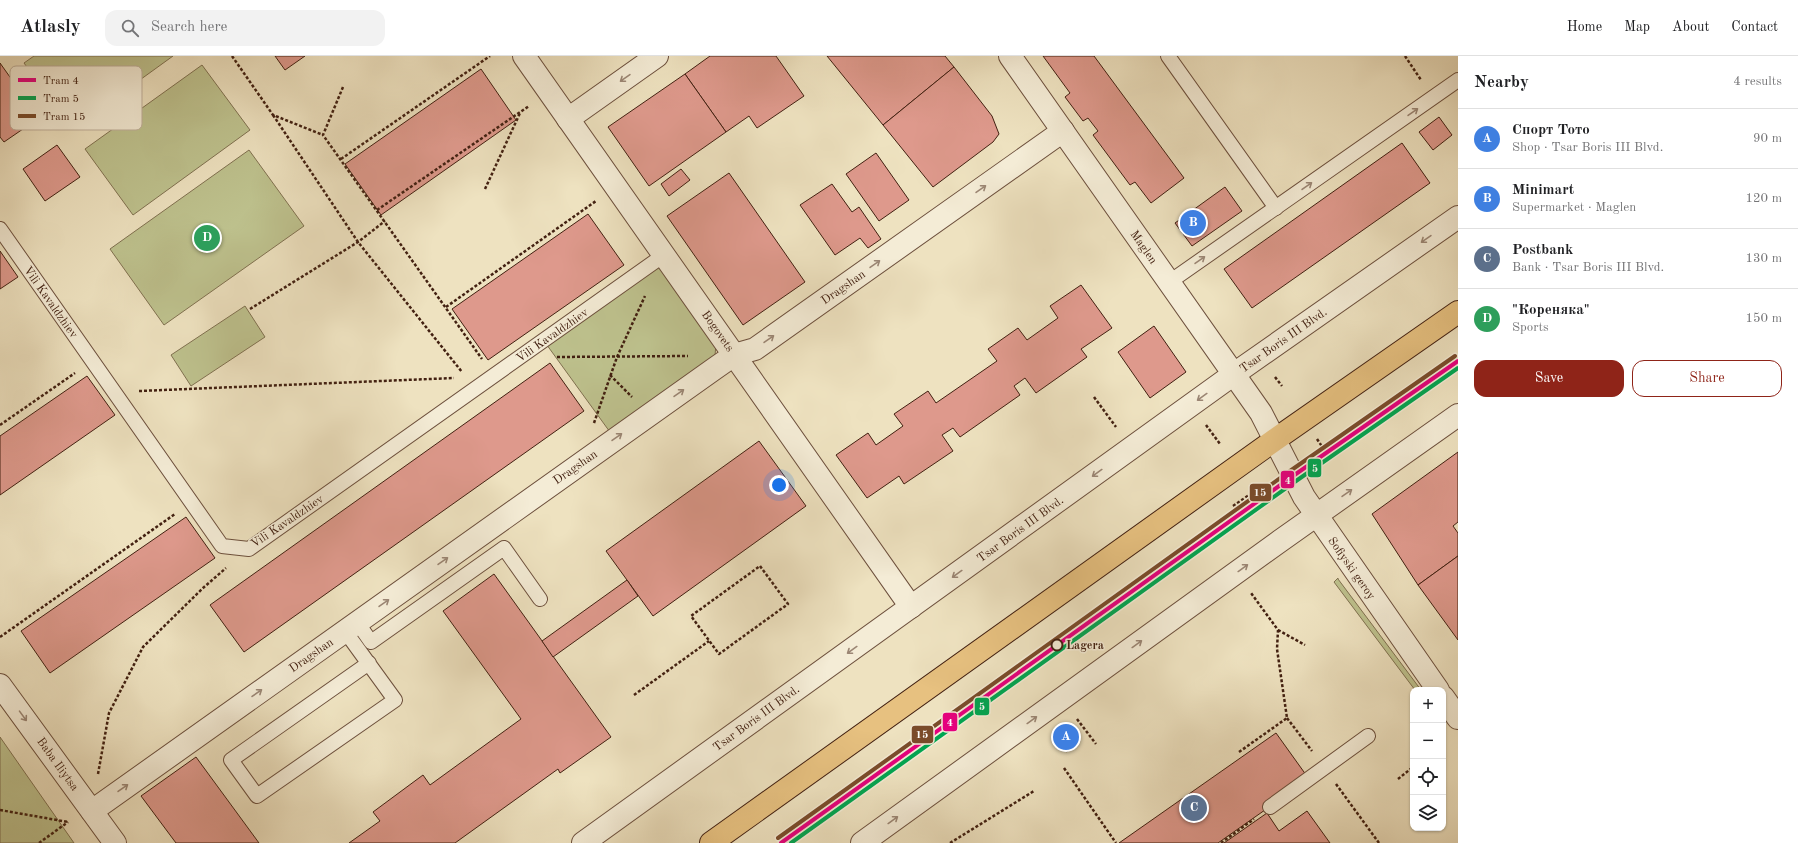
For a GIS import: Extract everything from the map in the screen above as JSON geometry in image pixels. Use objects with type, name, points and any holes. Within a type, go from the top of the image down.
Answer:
[{"type":"main road","points":[[711,843],[1458,312]]},
{"type":"street","name":"Bogovets","points":[[524,56],[615,188],[664,255],[911,607]]},
{"type":"street","points":[[568,119],[657,56]]},
{"type":"street","name":"Maglen","points":[[1010,56],[1168,283],[1234,374],[1261,413],[1276,440]]},
{"type":"street","name":"Dragshan","points":[[92,811],[649,414],[734,355],[755,349],[1063,131]]},
{"type":"street","name":"Tsar Boris III Blvd.","points":[[583,843],[1234,374],[1458,217]]},
{"type":"street","points":[[862,843],[1316,515],[1458,415]]},
{"type":"street","name":"Sofiyski geroy","points":[[1276,440],[1300,490],[1316,515],[1436,687]]},
{"type":"street","name":"Baba Iliytsa","points":[[0,685],[115,843]]},
{"type":"street","points":[[1446,701],[1458,718]]},
{"type":"lane","points":[[1168,56],[1276,208]]},
{"type":"lane","points":[[1168,283],[1458,80]]},
{"type":"lane","name":"Vili Kavaldzhiev","points":[[0,228],[222,546],[249,549],[664,255]]},
{"type":"lane","points":[[351,627],[371,642],[504,548],[540,599]]},
{"type":"lane","points":[[351,627],[369,663],[395,700],[257,796],[231,760],[369,663]]},
{"type":"lane","points":[[1270,807],[1368,736]]},
{"type":"path","points":[[232,56],[273,114],[358,242],[466,377]]},
{"type":"path","points":[[341,159],[490,56]]},
{"type":"path","points":[[1405,56],[1433,98]]},
{"type":"path","points":[[323,135],[343,87]]},
{"type":"path","points":[[377,210],[550,93]]},
{"type":"path","points":[[485,189],[520,113]]},
{"type":"path","points":[[273,114],[323,135],[494,376]]},
{"type":"path","points":[[446,307],[615,188]]},
{"type":"path","points":[[250,309],[358,242],[385,221]]},
{"type":"path","points":[[598,450],[592,427],[617,357],[664,255]]},
{"type":"path","points":[[520,358],[694,356]]},
{"type":"path","points":[[0,425],[92,361]]},
{"type":"path","points":[[610,375],[649,414]]},
{"type":"path","points":[[115,392],[494,376]]},
{"type":"path","points":[[1274,376],[1282,386]]},
{"type":"path","points":[[1094,397],[1119,431]]},
{"type":"path","points":[[1202,420],[1220,444]]},
{"type":"path","points":[[1317,439],[1323,448]]},
{"type":"path","points":[[1252,487],[1258,495]]},
{"type":"path","points":[[1233,506],[1255,491]]},
{"type":"path","points":[[0,636],[192,503]]},
{"type":"path","points":[[39,843],[68,822],[92,811],[109,713],[143,647],[203,588],[249,549]]},
{"type":"path","points":[[760,566],[788,604],[719,654],[709,641],[691,616],[760,566]]},
{"type":"path","points":[[1264,610],[1278,630],[1305,645]]},
{"type":"path","points":[[1278,630],[1277,649],[1287,718],[1379,843]]},
{"type":"path","points":[[634,695],[709,641]]},
{"type":"path","points":[[1074,717],[1096,744]]},
{"type":"path","points":[[1239,752],[1287,718]]},
{"type":"path","points":[[1064,768],[1116,843]]},
{"type":"path","points":[[1398,779],[1410,769]]},
{"type":"path","points":[[950,843],[1034,791]]},
{"type":"path","points":[[0,810],[68,822]]},
{"type":"path","points":[[1220,843],[1239,830]]},
{"type":"green space","points":[[34,56],[173,56],[142,78],[142,66],[26,66],[24,63]]},
{"type":"green space","points":[[202,65],[250,130],[133,215],[85,149],[111,130],[142,130],[142,108]]},
{"type":"green space","points":[[249,150],[304,226],[164,325],[110,249]]},
{"type":"green space","points":[[664,255],[717,330],[714,369],[615,439],[544,341]]},
{"type":"green space","points":[[245,306],[265,337],[191,386],[171,355]]},
{"type":"green space","points":[[1338,578],[1419,687],[1413,687],[1334,582]]},
{"type":"green space","points":[[0,737],[74,843],[0,843]]},
{"type":"building","points":[[275,56],[305,56],[285,70]]},
{"type":"building","points":[[710,56],[776,56],[804,96],[757,128],[749,116],[726,132],[685,74]]},
{"type":"building","points":[[827,56],[945,56],[954,67],[883,125]]},
{"type":"building","points":[[1043,56],[1094,56],[1184,178],[1151,203],[1135,182],[1130,185],[1093,135],[1098,131],[1088,118],[1083,121],[1065,97],[1070,93]]},
{"type":"building","points":[[0,63],[10,77],[10,130],[22,130],[4,142],[0,137]]},
{"type":"building","points":[[954,67],[992,116],[999,134],[993,142],[933,187],[883,125]]},
{"type":"building","points":[[481,69],[516,120],[381,215],[345,164]]},
{"type":"building","points":[[685,74],[726,132],[649,186],[608,127]]},
{"type":"building","points":[[1439,117],[1452,135],[1433,150],[1419,132]]},
{"type":"building","points":[[1402,143],[1430,183],[1252,308],[1224,269]]},
{"type":"building","points":[[57,145],[80,177],[45,201],[23,169]]},
{"type":"building","points":[[876,153],[909,200],[879,221],[846,174]]},
{"type":"building","points":[[681,169],[690,180],[669,196],[661,184]]},
{"type":"building","points":[[729,173],[805,282],[743,325],[667,216]]},
{"type":"building","points":[[832,184],[852,212],[859,207],[881,239],[868,248],[860,238],[835,255],[800,205]]},
{"type":"building","points":[[1225,187],[1242,211],[1192,246],[1175,223]]},
{"type":"building","points":[[588,214],[624,265],[488,360],[452,309]]},
{"type":"building","points":[[0,251],[18,277],[0,289]]},
{"type":"building","points":[[1081,285],[1112,328],[1081,349],[1087,357],[1036,393],[1025,378],[1014,386],[1020,395],[960,437],[953,428],[942,435],[953,451],[904,484],[899,476],[867,498],[836,455],[868,433],[876,445],[903,426],[894,414],[928,391],[936,403],[997,361],[988,349],[1018,328],[1027,340],[1058,318],[1050,306]]},
{"type":"building","points":[[1154,326],[1186,372],[1150,398],[1118,352]]},
{"type":"building","points":[[550,363],[584,411],[244,652],[210,605]]},
{"type":"building","points":[[87,376],[115,415],[0,495],[0,436]]},
{"type":"building","points":[[759,441],[806,506],[653,616],[606,551]]},
{"type":"building","points":[[1458,452],[1458,522],[1453,526],[1458,533],[1458,556],[1418,585],[1372,514]]},
{"type":"building","points":[[186,517],[215,558],[50,673],[21,631]]},
{"type":"building","points":[[1458,556],[1458,640],[1418,585]]},
{"type":"building","points":[[494,574],[611,737],[560,773],[558,769],[455,843],[349,843],[380,821],[373,812],[423,775],[430,785],[521,719],[443,611]]},
{"type":"building","points":[[627,580],[638,596],[553,657],[542,641]]},
{"type":"building","points":[[1066,724],[1080,742],[1066,752],[1053,734]]},
{"type":"building","points":[[1276,733],[1309,779],[1218,843],[1119,843]]},
{"type":"building","points":[[196,757],[259,843],[176,843],[141,796]]},
{"type":"building","points":[[1307,811],[1330,843],[1224,843],[1267,813],[1279,831]]},
{"type":"tram line","name":"15","points":[[778,838],[1290,471],[1455,356]]},
{"type":"tram line","name":"4","points":[[781,843],[1293,476],[1458,361]]},
{"type":"tram line","name":"5","points":[[791,843],[1296,481],[1458,368]]},
{"type":"place","name":"Minimart","points":[[1193,223]]},
{"type":"place","name":"\"Кореняка\"","points":[[207,238]]},
{"type":"place","name":"Lagera","points":[[1057,645]]},
{"type":"place","name":"Спорт Тото","points":[[1066,737]]},
{"type":"place","name":"Postbank","points":[[1194,808]]}]
